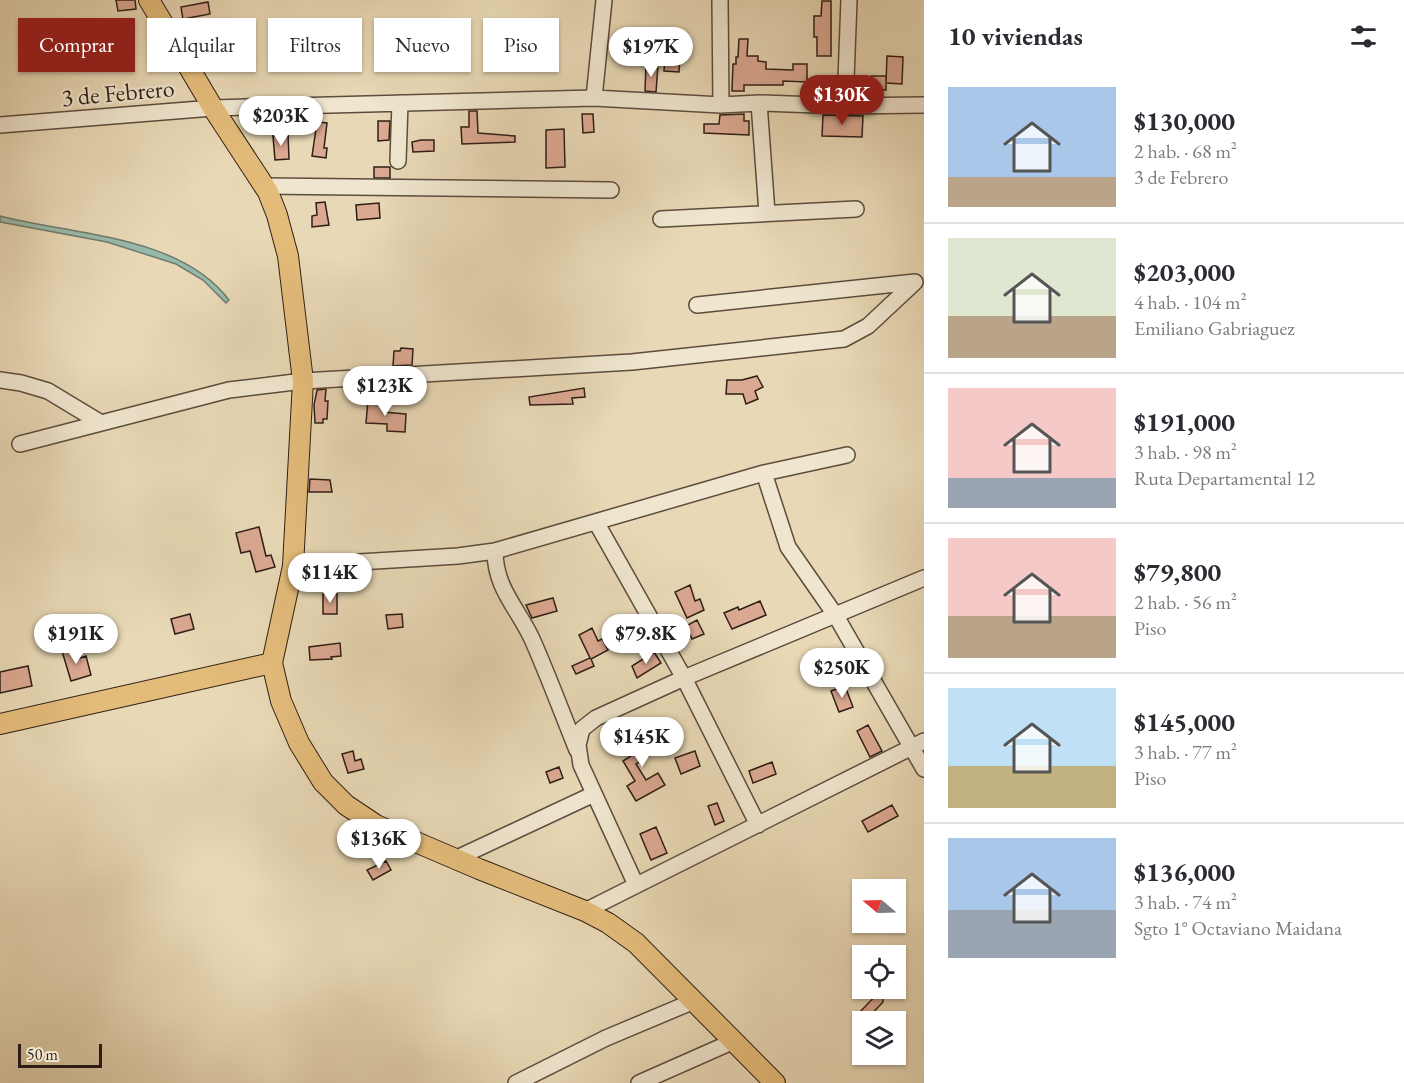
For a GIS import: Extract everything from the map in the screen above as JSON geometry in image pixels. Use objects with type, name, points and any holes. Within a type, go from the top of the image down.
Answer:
[{"type":"main road","points":[[149,0],[213,108],[264,186],[277,215],[288,256],[303,381],[293,566],[272,663],[281,701],[299,743],[323,782],[346,805],[376,825],[608,922],[636,943],[775,1083]]},
{"type":"main road","points":[[0,724],[272,663]]},
{"type":"street","points":[[594,98],[604,0]]},
{"type":"street","points":[[720,0],[721,105]]},
{"type":"street","points":[[845,106],[849,0]]},
{"type":"street","name":"3 de Febrero","points":[[0,125],[213,108],[594,98],[721,105],[759,103],[845,106],[924,105]]},
{"type":"street","points":[[398,161],[400,103]]},
{"type":"street","points":[[759,103],[767,213]]},
{"type":"street","points":[[264,186],[611,190]]},
{"type":"street","points":[[661,219],[856,209]]},
{"type":"street","points":[[20,444],[229,390],[303,381],[632,362],[844,339],[868,326],[919,282]]},
{"type":"street","points":[[697,305],[919,282]]},
{"type":"street","points":[[0,380],[48,391],[101,423]]},
{"type":"street","points":[[293,566],[458,556],[495,551],[764,473],[847,455]]},
{"type":"street","points":[[764,473],[789,547],[836,616],[917,744],[924,769]]},
{"type":"street","points":[[596,522],[684,678],[758,825]]},
{"type":"street","points":[[495,551],[495,567],[499,581],[531,636],[580,756]]},
{"type":"street","points":[[636,885],[581,765],[578,745],[582,729],[596,718],[684,678],[924,578]]},
{"type":"street","points":[[585,911],[917,744]]},
{"type":"street","points":[[455,859],[594,794]]},
{"type":"street","points":[[516,1083],[606,1038],[694,1001]]},
{"type":"street","points":[[639,1083],[734,1041]]},
{"type":"shaded area","points":[[0,216],[124,241],[154,250],[183,262],[208,279],[229,300],[226,303],[203,280],[176,264],[107,242],[0,222]]},
{"type":"building","points":[[116,0],[135,0],[136,9],[118,11]]},
{"type":"building","points":[[822,1],[831,1],[831,56],[817,56],[814,16],[821,16]]},
{"type":"building","points":[[208,2],[210,14],[183,18],[181,7]]},
{"type":"building","points":[[739,39],[748,39],[747,56],[758,56],[758,61],[766,62],[766,69],[793,70],[793,64],[807,64],[807,82],[783,81],[783,85],[744,85],[744,91],[732,91],[733,64],[736,64],[736,57],[738,57]]},
{"type":"building","points":[[887,56],[903,57],[902,84],[886,83]]},
{"type":"building","points":[[665,57],[680,58],[679,72],[664,71]]},
{"type":"building","points":[[646,64],[658,65],[656,92],[645,91]]},
{"type":"building","points":[[871,76],[886,76],[886,90],[871,89]]},
{"type":"building","points":[[469,111],[477,111],[478,133],[515,136],[515,142],[462,144],[461,127],[469,127]]},
{"type":"building","points":[[582,114],[593,114],[594,132],[583,133]]},
{"type":"building","points":[[744,114],[744,121],[749,121],[749,135],[704,133],[704,124],[719,124],[720,115]]},
{"type":"building","points":[[823,115],[863,116],[862,137],[822,136]]},
{"type":"building","points":[[378,121],[390,121],[389,140],[378,141]]},
{"type":"building","points":[[317,122],[327,123],[324,148],[327,148],[326,158],[312,156]]},
{"type":"building","points":[[564,129],[565,167],[546,168],[546,130]]},
{"type":"building","points":[[288,134],[289,159],[275,160],[273,136]]},
{"type":"building","points":[[434,140],[434,151],[413,152],[412,142]]},
{"type":"building","points":[[374,167],[390,167],[390,178],[374,178]]},
{"type":"building","points":[[325,202],[329,225],[312,227],[312,216],[317,215],[316,203]]},
{"type":"building","points":[[379,203],[380,218],[357,220],[356,205]]},
{"type":"building","points":[[401,348],[413,349],[412,365],[393,366],[394,351],[400,351]]},
{"type":"building","points":[[757,376],[763,387],[755,391],[758,399],[746,404],[743,394],[726,394],[727,380],[742,380]]},
{"type":"building","points":[[584,388],[585,397],[572,398],[573,404],[530,405],[529,397]]},
{"type":"building","points":[[326,389],[327,419],[323,419],[323,423],[315,423],[314,405],[317,390]]},
{"type":"building","points":[[368,400],[384,401],[383,412],[406,414],[405,432],[387,431],[387,424],[366,423]]},
{"type":"building","points":[[310,479],[330,480],[332,492],[309,492]]},
{"type":"building","points":[[259,527],[266,556],[271,555],[275,567],[256,572],[250,551],[241,553],[236,533]]},
{"type":"building","points":[[690,585],[695,601],[700,599],[704,610],[687,618],[675,592]]},
{"type":"building","points":[[323,594],[337,594],[337,614],[323,614]]},
{"type":"building","points":[[553,598],[557,611],[532,618],[526,605]]},
{"type":"building","points":[[760,601],[766,615],[732,629],[724,613],[738,607],[739,610]]},
{"type":"building","points":[[190,614],[194,629],[175,634],[171,619]]},
{"type":"building","points":[[402,614],[403,627],[388,629],[386,615]]},
{"type":"building","points":[[697,620],[704,634],[692,639],[686,626]]},
{"type":"building","points":[[638,627],[641,635],[623,643],[619,635]]},
{"type":"building","points":[[592,628],[598,641],[602,639],[608,650],[591,659],[594,666],[576,674],[572,666],[590,658],[579,635]]},
{"type":"building","points":[[340,643],[341,656],[331,657],[332,659],[310,660],[309,647]]},
{"type":"building","points":[[73,648],[77,659],[86,656],[91,675],[71,681],[62,651]]},
{"type":"building","points":[[654,652],[661,663],[637,678],[632,666]]},
{"type":"building","points":[[28,666],[32,686],[0,693],[0,672]]},
{"type":"building","points":[[845,686],[853,707],[839,712],[831,691]]},
{"type":"building","points":[[868,725],[882,751],[870,757],[857,731]]},
{"type":"building","points":[[637,732],[644,744],[653,738],[660,749],[636,764],[646,780],[658,773],[665,785],[636,801],[627,786],[635,781],[623,761],[637,752],[629,737]]},
{"type":"building","points":[[353,751],[355,761],[361,759],[364,769],[348,773],[342,754]]},
{"type":"building","points":[[695,751],[700,766],[681,774],[675,758]]},
{"type":"building","points":[[772,762],[776,774],[753,783],[749,771]]},
{"type":"building","points":[[559,767],[563,778],[550,783],[546,772]]},
{"type":"building","points":[[717,803],[724,821],[715,825],[708,806]]},
{"type":"building","points":[[892,805],[898,816],[868,832],[862,821]]},
{"type":"building","points":[[656,827],[667,853],[651,860],[640,834]]},
{"type":"building","points":[[386,861],[391,870],[373,880],[367,870]]},
{"type":"building","points":[[872,999],[883,999],[874,1011],[861,1011]]}]
